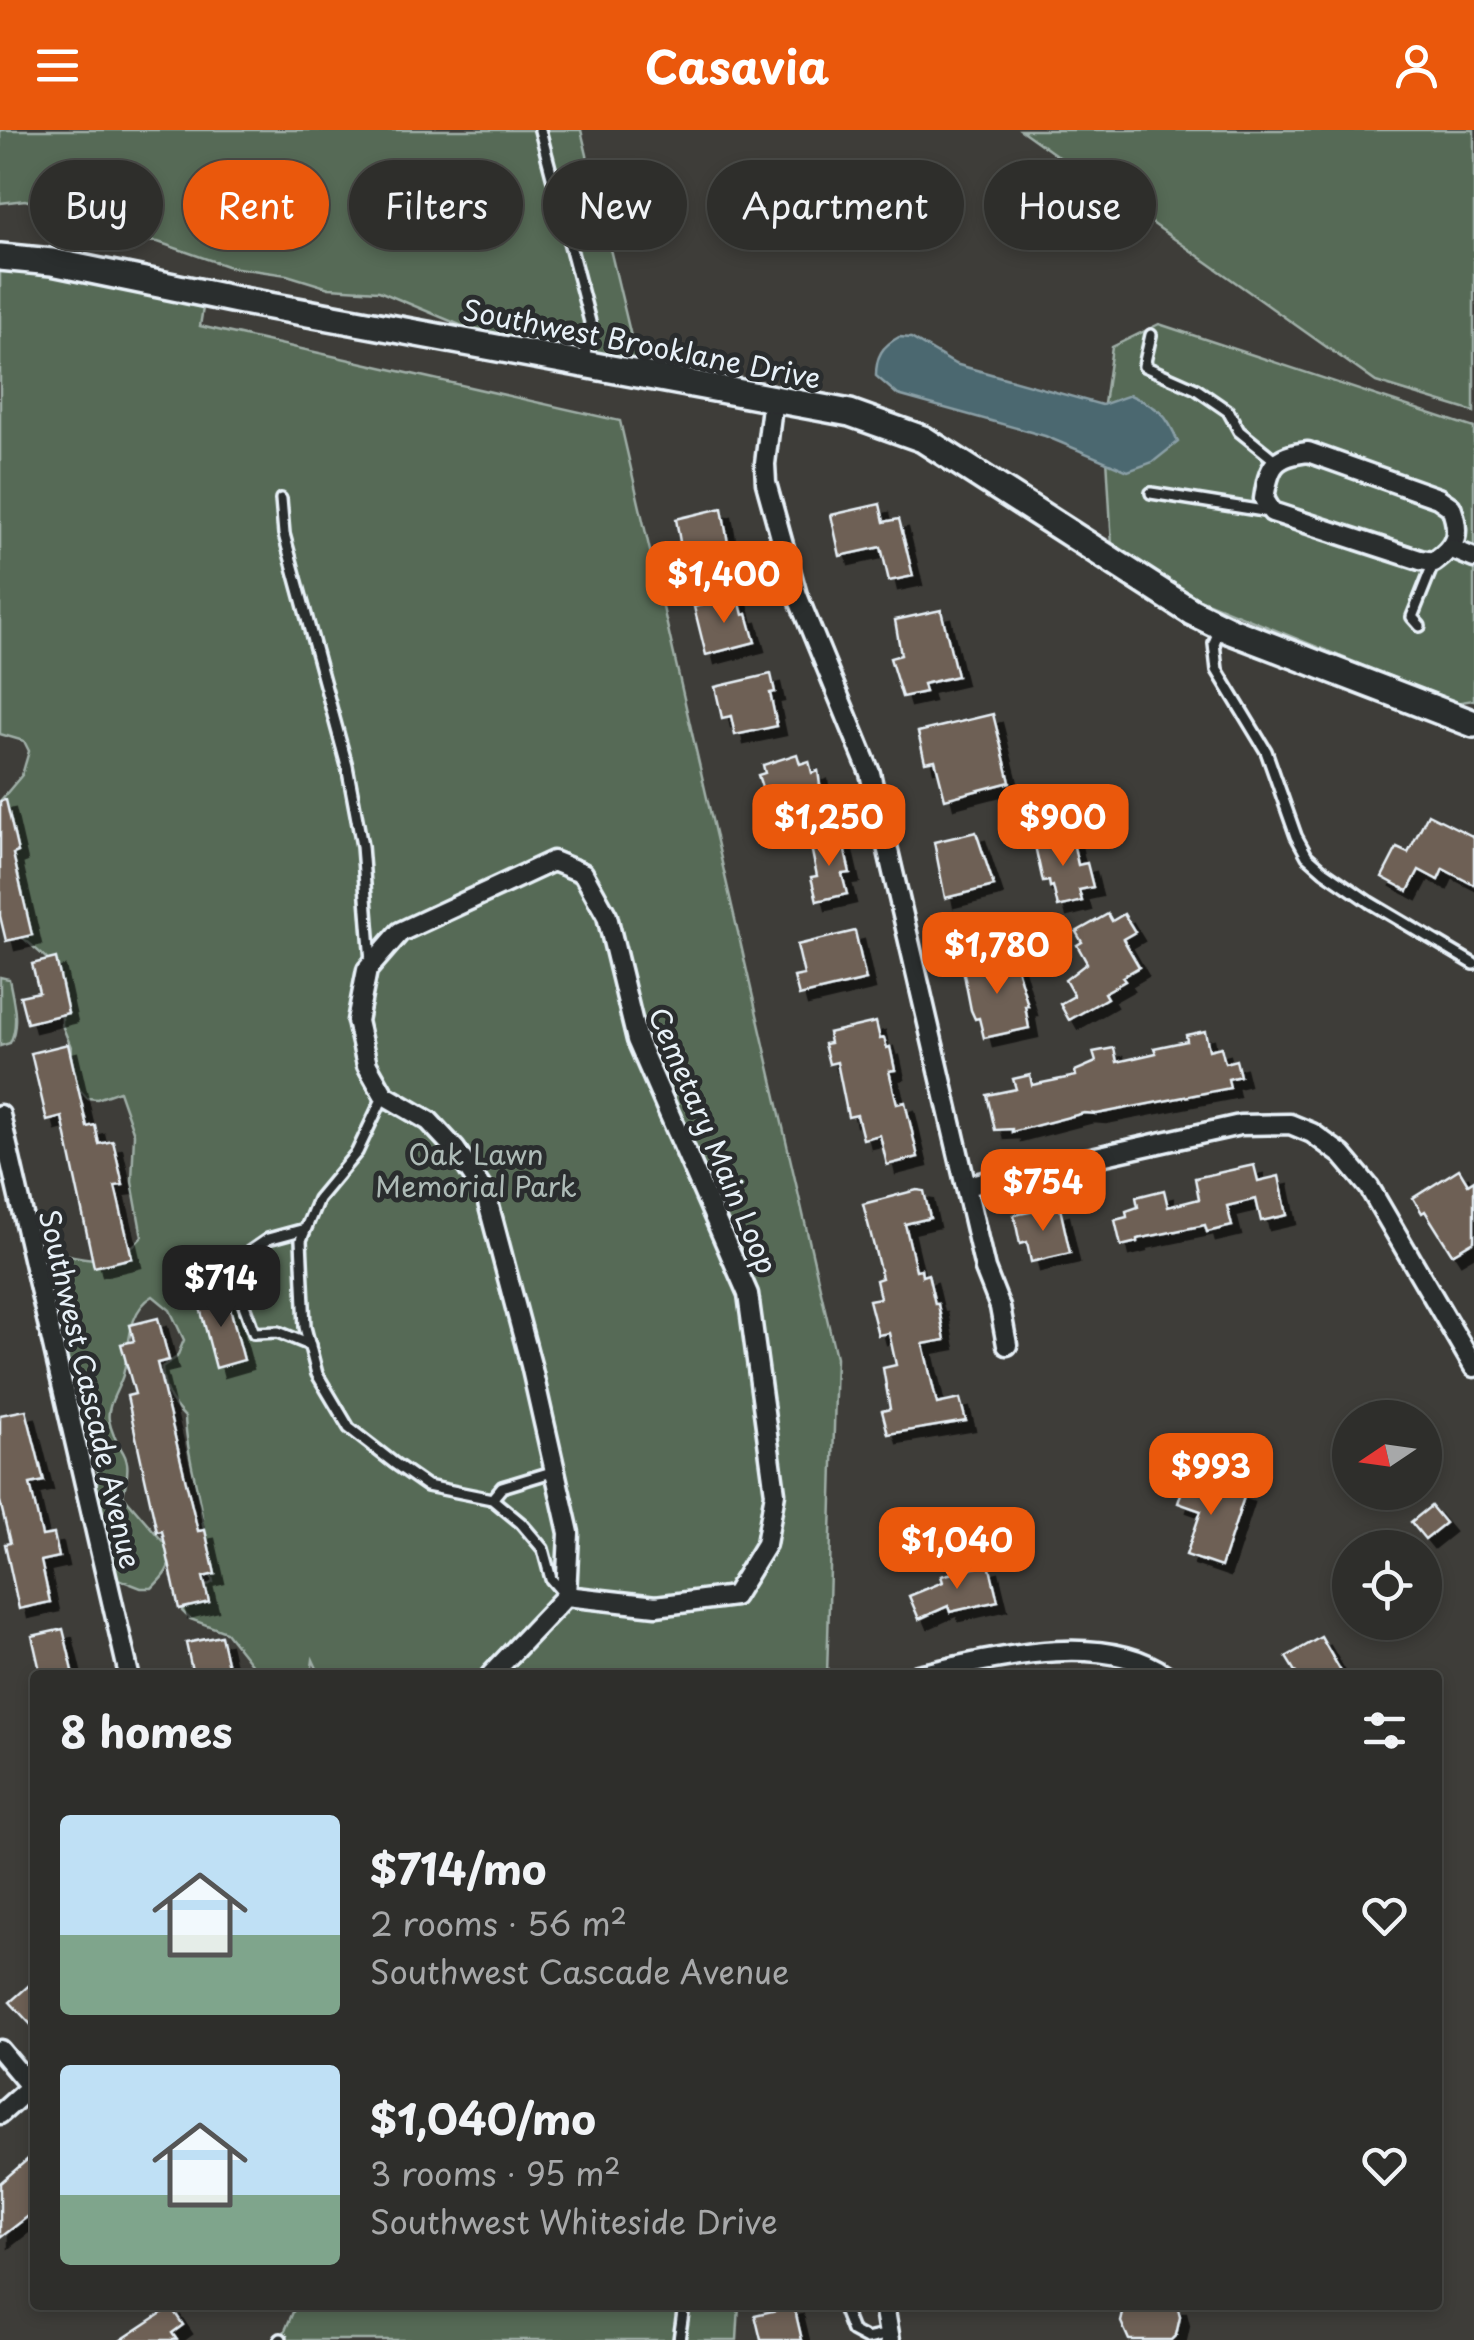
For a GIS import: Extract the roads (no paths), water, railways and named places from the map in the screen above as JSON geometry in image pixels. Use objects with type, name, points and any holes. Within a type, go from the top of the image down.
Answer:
[{"type":"street","name":"Southwest Brooklane Drive","points":[[0,257],[52,262],[237,300],[850,412],[923,439],[1143,584],[1221,626],[1474,724]]},
{"type":"street","points":[[773,398],[766,483],[797,595],[870,774],[985,1269],[1000,1307],[1008,1345]]},
{"type":"street","points":[[1308,452],[1438,498],[1452,507],[1457,523],[1452,549],[1434,562],[1420,560],[1272,512],[1264,499],[1267,476],[1276,461],[1285,454],[1308,452]]},
{"type":"street","points":[[1452,549],[1474,558]]},
{"type":"street","name":"Cemetary Main Loop","points":[[384,1094],[367,1065],[357,1021],[367,970],[400,932],[553,861],[583,873],[607,916],[637,1040],[748,1294],[776,1494],[766,1544],[734,1596],[656,1606],[566,1596]]},
{"type":"street","points":[[384,1094],[429,1121],[456,1149],[486,1195],[569,1533],[566,1596],[496,1670]]},
{"type":"street","name":"Southwest Cascade Avenue","points":[[0,1115],[128,1670]]},
{"type":"street","points":[[966,1186],[1240,1125],[1290,1124],[1312,1133],[1342,1155],[1369,1187],[1474,1367]]},
{"type":"street","points":[[943,1670],[1021,1654],[1081,1652],[1140,1662],[1155,1670]]},
{"type":"street","points":[[0,2050],[30,2085]]},
{"type":"street","points":[[0,2114],[30,2090]]},
{"type":"street","points":[[885,2310],[890,2337]]},
{"type":"lane","points":[[540,130],[590,322],[584,364]]},
{"type":"lane","points":[[1151,335],[1144,366],[1196,389],[1228,411],[1239,431],[1276,461]]},
{"type":"lane","points":[[1151,493],[1272,512]]},
{"type":"lane","points":[[281,498],[284,534],[347,766],[362,846],[372,965]]},
{"type":"lane","points":[[1420,626],[1412,617],[1434,562]]},
{"type":"lane","points":[[1221,626],[1214,643],[1218,670],[1266,751],[1307,856],[1369,902],[1474,964]]},
{"type":"lane","points":[[384,1094],[358,1152],[318,1199],[301,1240],[300,1282],[318,1374],[349,1428],[427,1486],[492,1499],[521,1524],[543,1549],[551,1579],[566,1596]]},
{"type":"lane","points":[[305,1229],[268,1239],[239,1259],[239,1291],[254,1333],[278,1332],[310,1345]]},
{"type":"lane","points":[[492,1499],[502,1487],[555,1471]]},
{"type":"lane","points":[[679,2340],[683,2310]]},
{"type":"lane","points":[[844,2310],[852,2332],[867,2339],[890,2337]]},
{"type":"water","points":[[899,337],[911,338],[955,364],[1102,405],[1130,395],[1160,412],[1178,442],[1153,462],[1128,471],[1045,436],[898,395],[876,376],[881,352]]},
{"type":"park label","name":"Oak Lawn Memorial Park","points":[[476,1169]]}]
